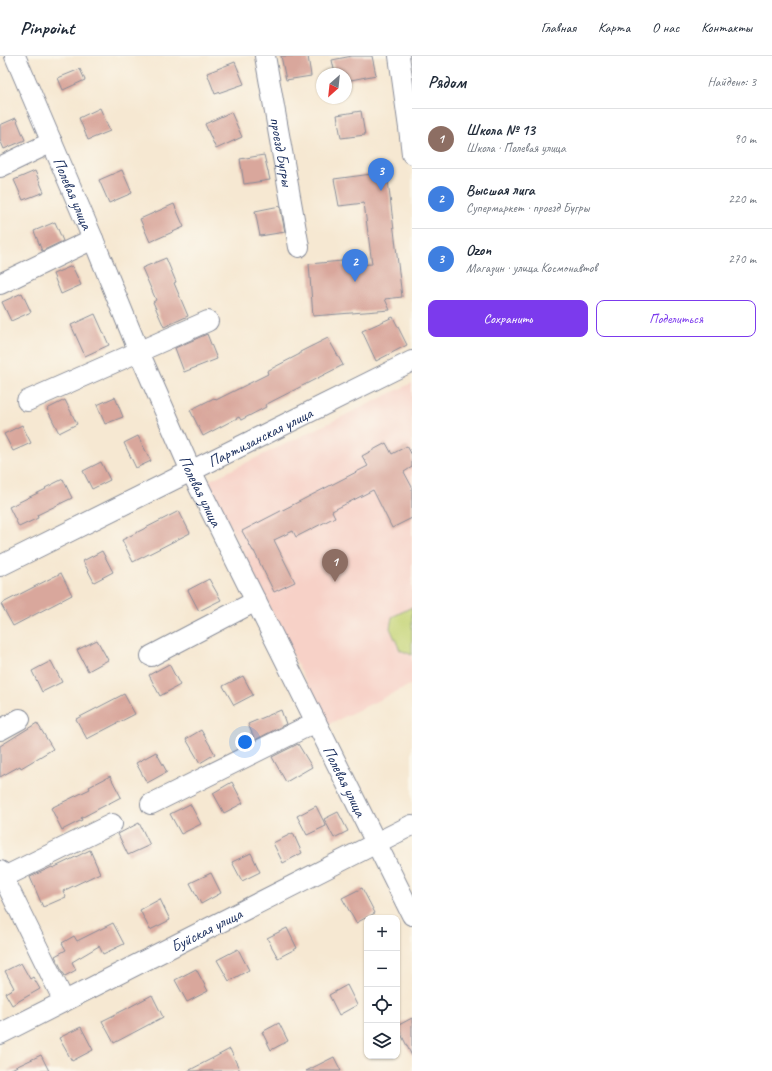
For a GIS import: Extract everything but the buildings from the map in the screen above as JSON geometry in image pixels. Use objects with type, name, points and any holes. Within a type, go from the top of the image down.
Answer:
[{"type":"street","name":"Полевая улица","points":[[15,56],[93,239],[139,352],[191,471],[412,915]]},
{"type":"street","name":"проезд Бугры","points":[[265,56],[299,247]]},
{"type":"street","points":[[399,56],[411,128],[412,154]]},
{"type":"street","points":[[0,167],[52,142]]},
{"type":"street","points":[[0,284],[93,239]]},
{"type":"street","points":[[27,401],[208,321]]},
{"type":"street","name":"Партизанская улица","points":[[0,566],[412,361]]},
{"type":"street","points":[[151,656],[256,601]]},
{"type":"street","points":[[0,730],[20,720]]},
{"type":"street","points":[[151,804],[316,722]]},
{"type":"street","points":[[64,1001],[1,876],[112,824]]},
{"type":"street","name":"Буйская улица","points":[[0,1034],[412,825]]},
{"type":"shaded area","points":[[412,383],[412,684],[327,725],[208,481]]},
{"type":"green space","points":[[412,607],[412,655],[400,650],[390,628],[392,617]]},
{"type":"place","name":"Ozon","points":[[381,191]]},
{"type":"place","name":"Высшая лига","points":[[355,282]]},
{"type":"place","name":"Школа № 13","points":[[335,582]]}]
